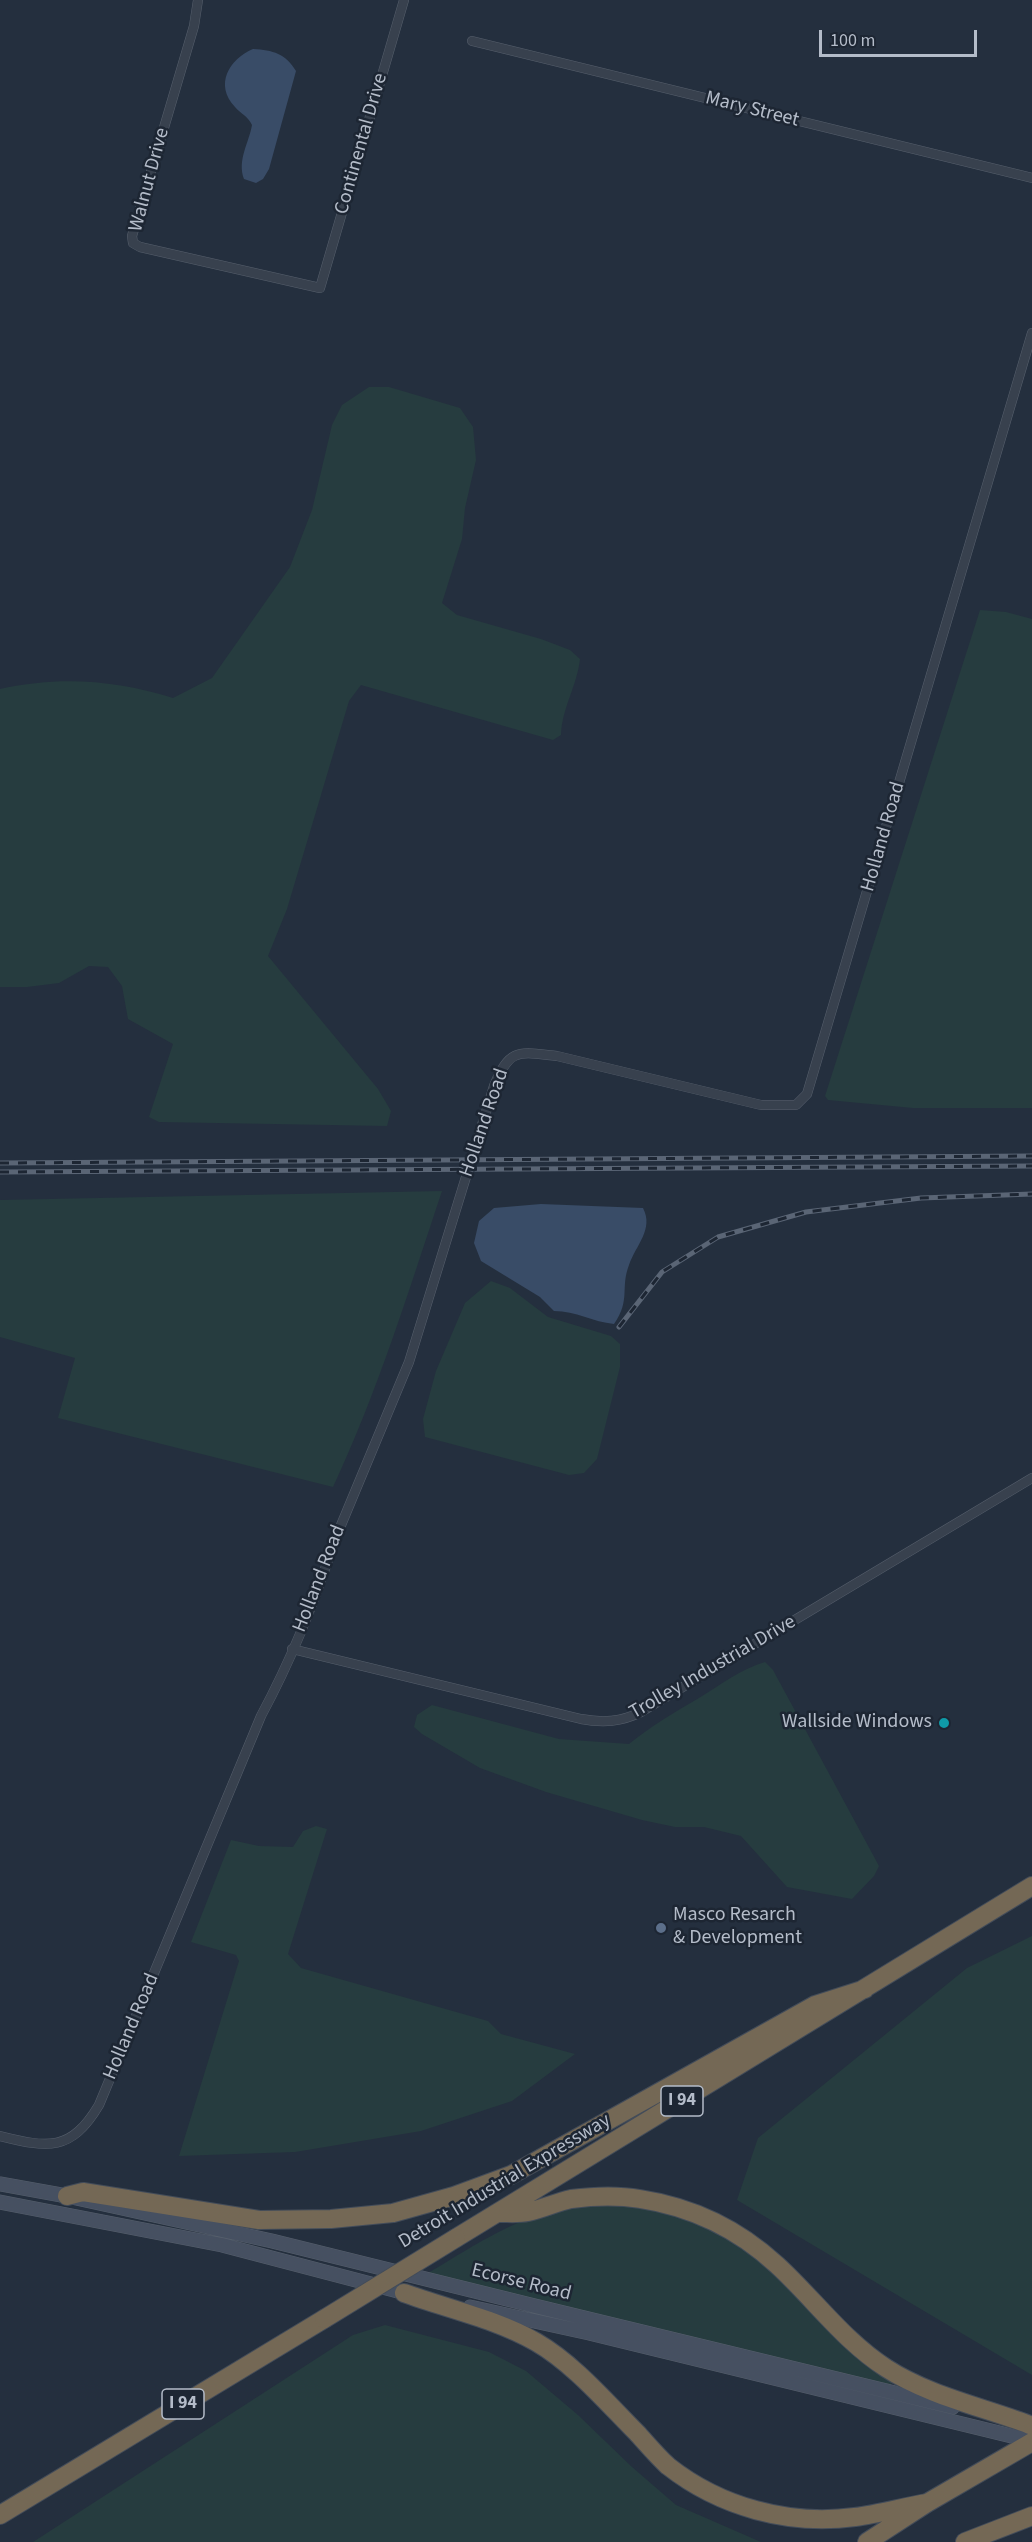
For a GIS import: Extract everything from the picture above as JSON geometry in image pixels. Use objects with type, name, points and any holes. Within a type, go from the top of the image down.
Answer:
[{"type":"highway","name":"Detroit Industrial Expressway","points":[[0,2515],[1032,1886]]},
{"type":"highway","points":[[67,2196],[83,2192],[259,2220],[331,2219],[393,2213],[454,2196],[511,2175],[815,2005],[865,1989]]},
{"type":"highway","points":[[498,2213],[525,2213],[569,2200],[602,2196],[638,2198],[701,2215],[728,2228],[754,2246],[778,2266],[861,2350],[887,2369],[913,2384],[1032,2433],[991,2467],[927,2503],[867,2542]]},
{"type":"highway","points":[[404,2293],[502,2327],[536,2343],[595,2390],[667,2465],[720,2498],[791,2518],[823,2520],[856,2517],[927,2503]]},
{"type":"highway","points":[[964,2542],[1032,2516]]},
{"type":"main road","name":"Ecorse Road","points":[[0,2184],[67,2196],[272,2241],[1032,2433]]},
{"type":"main road","name":"Ecorse Road","points":[[0,2202],[222,2245],[404,2293],[1032,2433]]},
{"type":"street","name":"Walnut Drive","points":[[198,0],[194,26],[132,236],[134,243],[140,247],[320,288]]},
{"type":"street","name":"Continental Drive","points":[[320,288],[404,0]]},
{"type":"street","name":"Mary Street","points":[[472,41],[1032,178]]},
{"type":"street","name":"Holland Road","points":[[0,2136],[32,2144],[60,2142],[84,2129],[99,2105],[261,1716],[292,1649],[409,1362],[494,1086],[506,1060],[515,1054],[532,1053],[557,1056],[761,1105],[796,1105],[807,1094],[1032,333]]},
{"type":"street","name":"Trolley Industrial Drive","points":[[292,1649],[581,1719],[612,1722],[621,1720],[641,1712],[1032,1478]]},
{"type":"green space","points":[[369,387],[389,387],[460,408],[473,427],[476,460],[465,508],[462,539],[442,603],[457,615],[541,639],[570,650],[580,659],[561,735],[553,740],[361,685],[349,701],[287,909],[268,956],[378,1089],[391,1111],[387,1126],[159,1122],[149,1117],[173,1044],[128,1019],[122,986],[108,967],[89,966],[59,983],[27,987],[0,987],[0,689],[44,682],[87,682],[130,687],[173,698],[212,678],[290,567],[312,510],[332,425],[342,405]]},
{"type":"green space","points":[[980,610],[1006,612],[1032,619],[1032,1108],[913,1108],[828,1100],[825,1096]]},
{"type":"green space","points":[[442,1191],[379,1377],[333,1487],[58,1418],[75,1358],[0,1337],[0,1200]]},
{"type":"green space","points":[[491,1281],[510,1288],[548,1317],[611,1336],[620,1344],[620,1367],[597,1459],[584,1473],[569,1475],[425,1437],[423,1419],[436,1371],[465,1303]]},
{"type":"green space","points":[[765,1662],[773,1670],[879,1866],[874,1876],[852,1899],[787,1887],[741,1836],[704,1827],[675,1827],[642,1820],[546,1792],[480,1768],[414,1727],[417,1715],[432,1705],[559,1739],[629,1744],[731,1678]]},
{"type":"green space","points":[[316,1826],[327,1829],[288,1954],[301,1968],[488,2021],[501,2034],[575,2054],[512,2101],[421,2131],[295,2152],[179,2156],[239,1961],[236,1955],[191,1942],[231,1840],[259,1846],[293,1847],[303,1831]]},
{"type":"green space","points":[[1032,1936],[1032,2375],[737,2200],[758,2138],[967,1968]]},
{"type":"green space","points":[[616,2204],[671,2213],[727,2236],[761,2261],[892,2381],[891,2385],[425,2275],[490,2236],[525,2220],[560,2209]]},
{"type":"green space","points":[[385,2325],[489,2352],[526,2371],[578,2415],[676,2505],[761,2542],[33,2542],[353,2335]]},
{"type":"water","points":[[253,49],[278,54],[296,71],[269,169],[263,179],[256,183],[244,179],[242,172],[243,158],[252,125],[229,99],[225,82],[231,66],[244,53]]},
{"type":"water","points":[[541,1204],[643,1208],[646,1216],[645,1230],[626,1273],[624,1301],[614,1324],[554,1311],[540,1297],[481,1261],[474,1243],[479,1221],[494,1208]]},
{"type":"railway","points":[[0,1163],[1032,1156]]},
{"type":"railway","points":[[0,1172],[1032,1166]]},
{"type":"railway","points":[[619,1327],[662,1272],[718,1237],[806,1212],[921,1198],[1032,1194]]},
{"type":"place","name":"Wallside Windows","points":[[944,1723]]},
{"type":"place","name":"Masco Resarch & Development","points":[[661,1928]]}]
